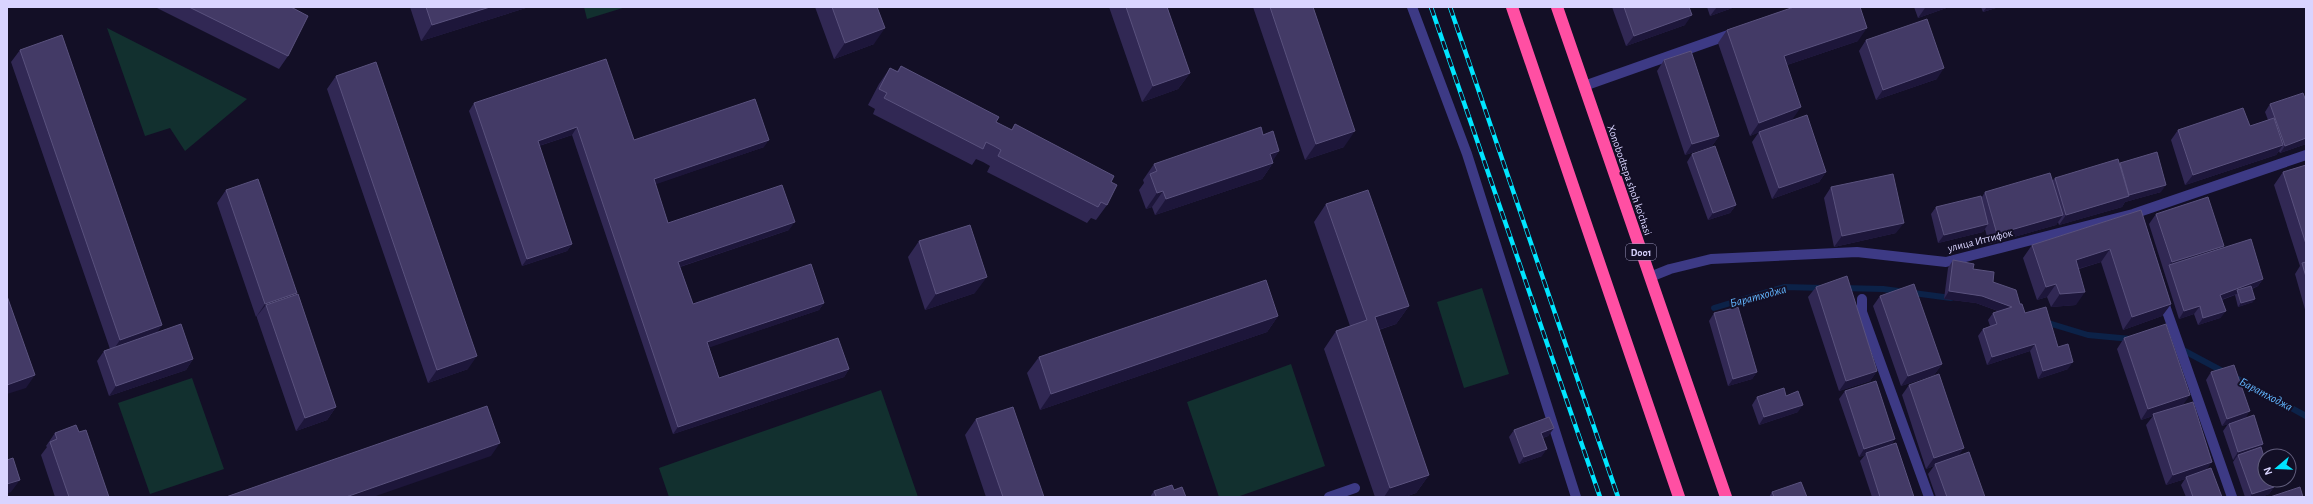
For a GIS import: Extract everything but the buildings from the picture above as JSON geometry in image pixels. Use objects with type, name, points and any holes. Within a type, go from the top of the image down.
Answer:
[{"type":"highway","points":[[1512,7],[1679,497]]},
{"type":"highway","name":"Xonobodtepa shoh ko'chasi","points":[[1557,7],[1726,497]]},
{"type":"street","points":[[1412,7],[1467,154],[1576,497]]},
{"type":"street","points":[[1584,86],[1742,30]]},
{"type":"street","name":"улица Иттифок","points":[[1650,277],[1670,268],[1711,259],[1856,252],[1946,262],[2134,217],[2306,155]]},
{"type":"street","points":[[2159,289],[2232,497]]},
{"type":"street","points":[[1862,299],[1862,312],[1929,497]]},
{"type":"street","points":[[1329,497],[1356,488]]},
{"type":"green space","points":[[584,7],[626,7],[587,19]]},
{"type":"green space","points":[[107,28],[247,99],[185,151],[170,128],[145,136]]},
{"type":"green space","points":[[1482,288],[1509,374],[1464,388],[1437,302]]},
{"type":"green space","points":[[1291,364],[1325,466],[1237,497],[1219,497],[1187,402]]},
{"type":"green space","points":[[192,378],[224,469],[150,494],[118,403]]},
{"type":"green space","points":[[881,390],[918,497],[669,497],[659,468]]},
{"type":"waterway","name":"Баратходжа","points":[[1714,308],[1784,287],[1823,288]]},
{"type":"waterway","name":"Баратходжа","points":[[1842,288],[1883,289],[1951,298]]},
{"type":"waterway","name":"Баратходжа","points":[[2045,322],[2088,335],[2131,339]]},
{"type":"waterway","name":"Баратходжа","points":[[2181,349],[2226,373]]},
{"type":"waterway","name":"Баратходжа","points":[[2234,377],[2306,416]]},
{"type":"railway","points":[[1431,7],[1600,497]]},
{"type":"railway","points":[[1450,7],[1618,497]]}]
